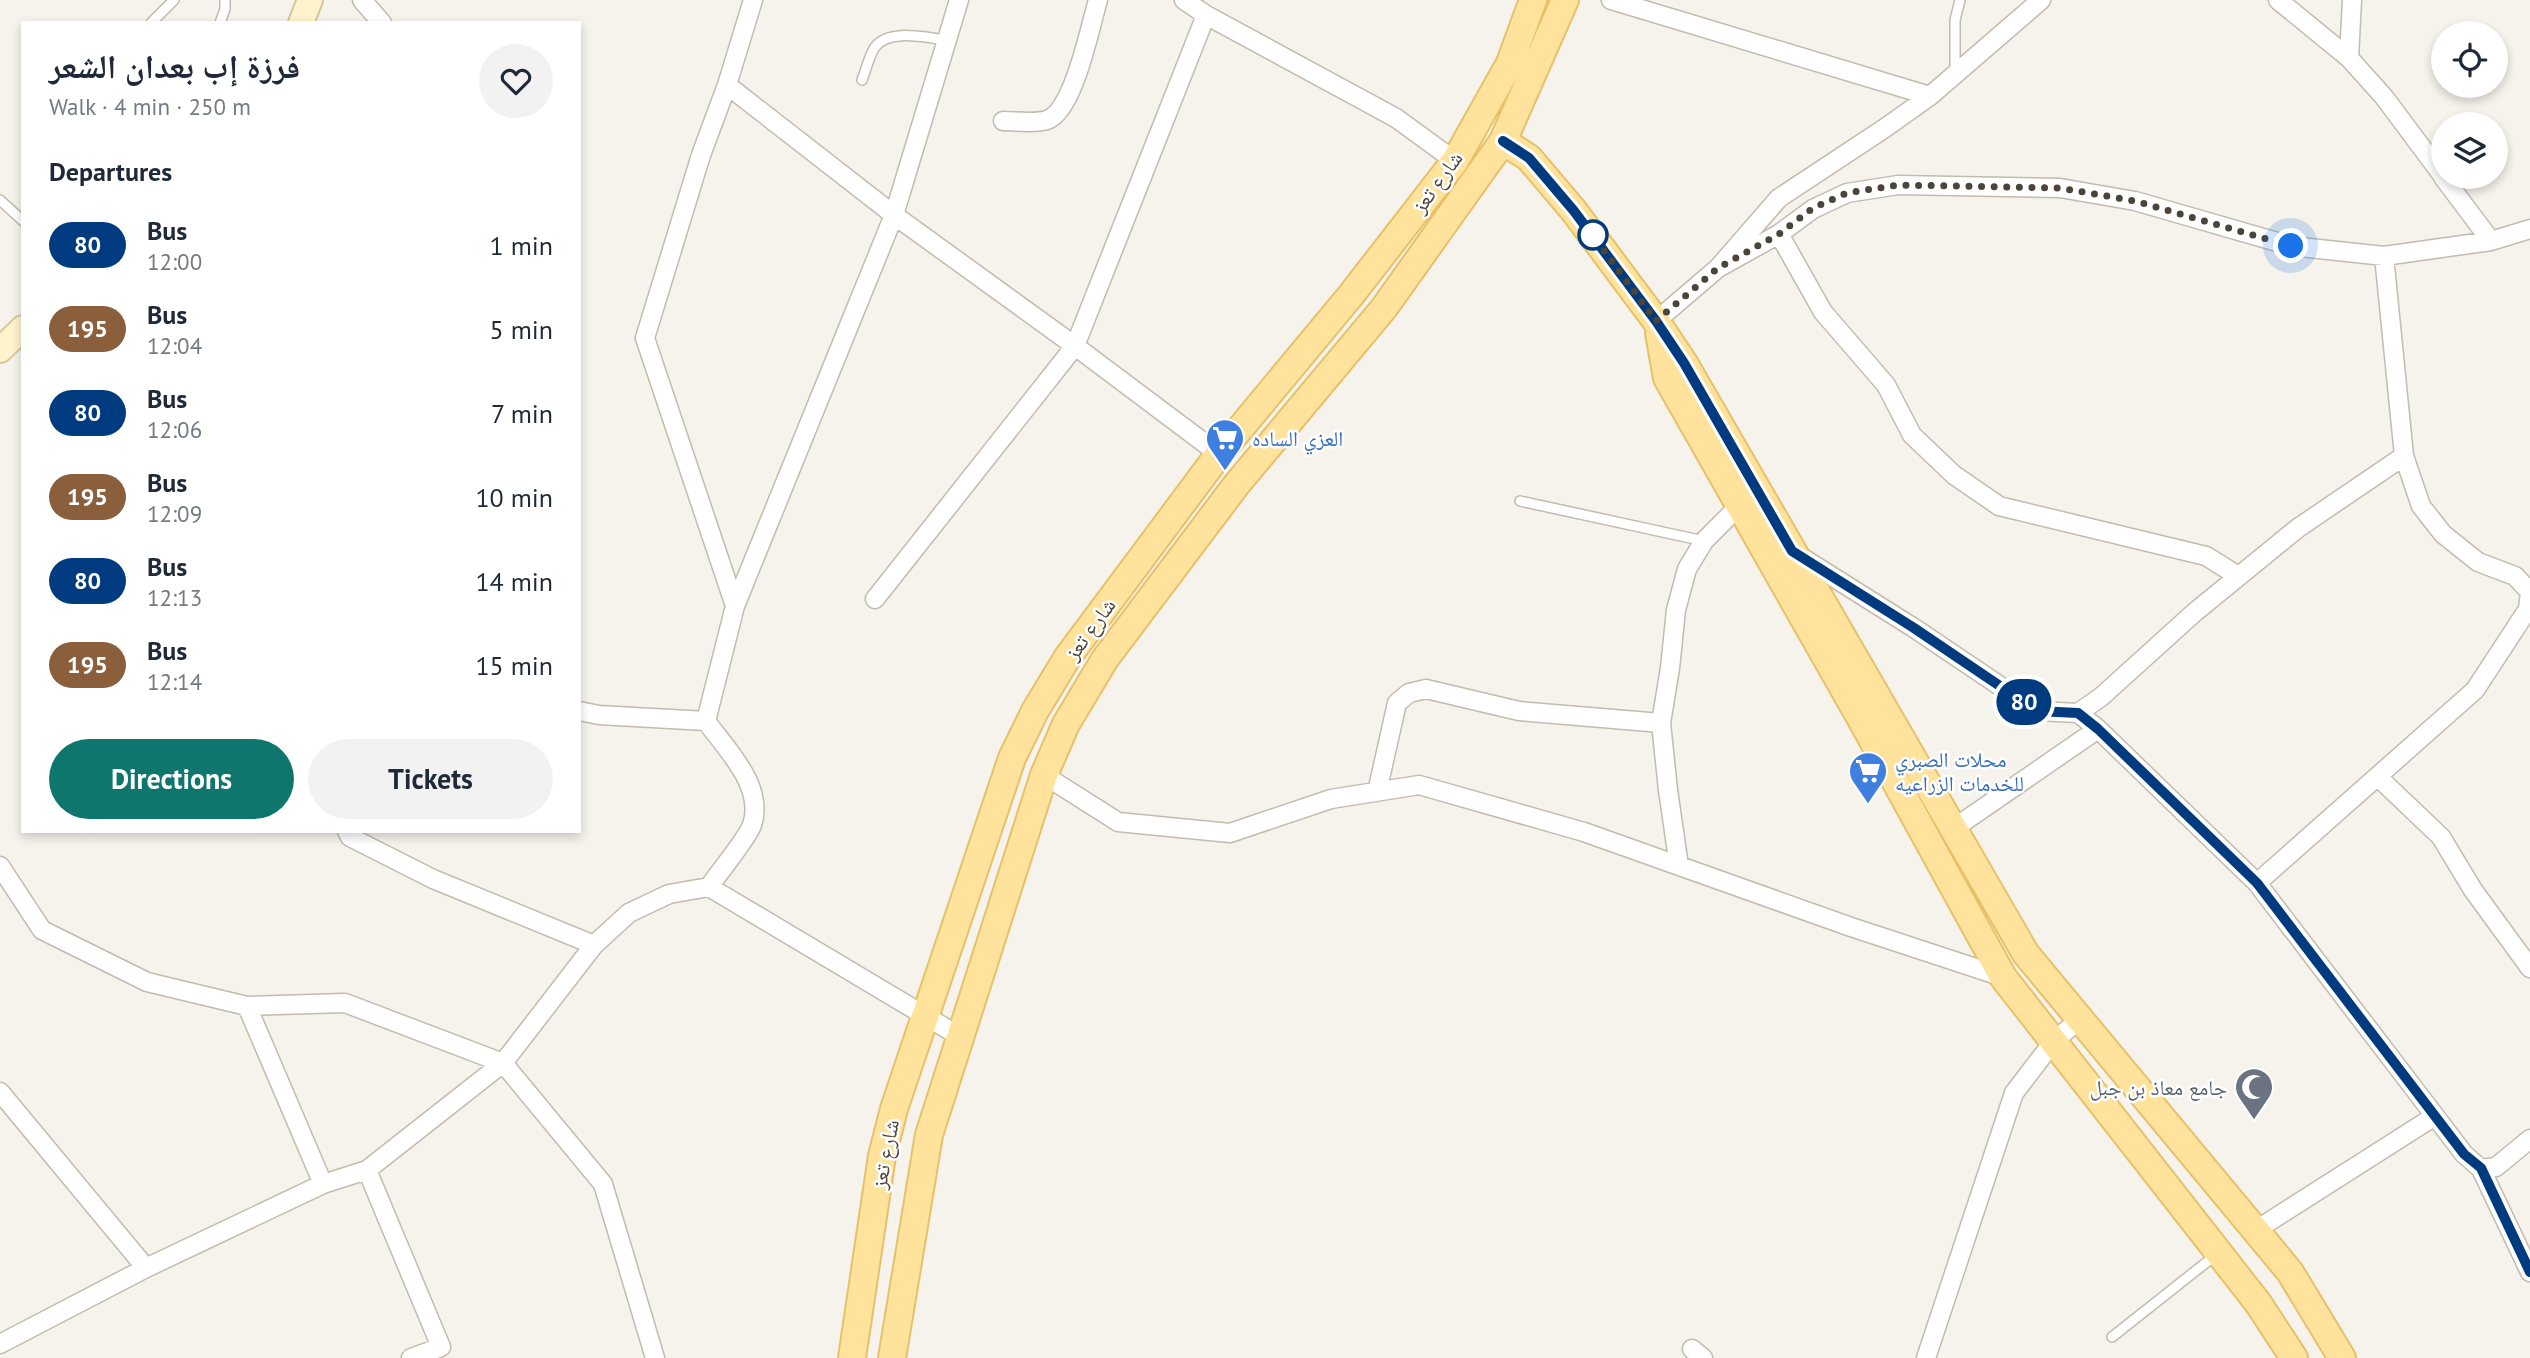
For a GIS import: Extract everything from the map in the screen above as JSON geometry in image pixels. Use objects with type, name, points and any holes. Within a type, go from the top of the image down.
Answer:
[{"type":"main road","points":[[302,21],[310,0]]},
{"type":"main road","name":"شارع تعز","points":[[852,1358],[882,1156],[911,1056],[927,1016],[1012,758],[1035,711],[1068,658],[1219,454],[1351,295],[1455,161],[1510,63],[1533,0]]},
{"type":"main road","name":"شارع تعز","points":[[892,1358],[929,1135],[1044,775],[1066,724],[1105,659],[1237,484],[1384,308],[1503,141],[1564,0]]},
{"type":"main road","points":[[1503,141],[1529,158],[1574,211],[1684,363],[2026,954],[2290,1272],[2342,1358]]},
{"type":"main road","points":[[1656,321],[1667,378],[1861,719],[2003,977],[2258,1303],[2294,1358]]},
{"type":"main road","points":[[0,350],[21,330]]},
{"type":"street","points":[[362,0],[380,21]]},
{"type":"street","points":[[735,606],[645,338],[701,155],[727,85],[753,0]]},
{"type":"street","points":[[709,887],[752,825],[755,802],[748,780],[706,721],[735,606],[894,215],[959,0]]},
{"type":"street","points":[[1003,121],[1046,121],[1056,115],[1065,103],[1073,84],[1098,0]]},
{"type":"street","points":[[1184,0],[1206,15],[1396,118],[1455,161]]},
{"type":"street","points":[[1611,0],[1930,96]]},
{"type":"street","points":[[1656,321],[1718,268],[1779,198],[1930,96],[2041,0]]},
{"type":"street","points":[[2278,0],[2348,58],[2384,97],[2431,161]]},
{"type":"street","points":[[2348,58],[2352,0]]},
{"type":"street","points":[[875,599],[1075,346],[1206,15]]},
{"type":"street","points":[[727,85],[894,215],[1219,454]]},
{"type":"street","points":[[1718,268],[1779,234],[1813,208],[1847,193],[1898,185],[2060,188],[2135,201],[2291,246],[2384,256],[2491,241],[2530,229]]},
{"type":"street","points":[[2452,189],[2491,241]]},
{"type":"street","points":[[1779,234],[1823,312],[1886,385],[1912,435],[1954,475],[1999,506],[2206,556],[2238,576]]},
{"type":"street","points":[[2257,883],[2475,690],[2528,609],[2530,592],[2515,576],[2478,562],[2443,534],[2421,506],[2404,456],[2384,256]]},
{"type":"street","points":[[2078,713],[2101,697],[2194,612],[2298,528],[2404,456]]},
{"type":"street","points":[[1679,866],[1661,723],[1676,610],[1687,569],[1704,541],[1740,505]]},
{"type":"street","points":[[1792,551],[1914,628],[2037,711],[2078,713],[2098,729],[2257,883],[2464,1154],[2481,1168],[2530,1272]]},
{"type":"street","points":[[1377,792],[1397,703],[1409,693],[1426,689],[1519,711],[1661,723]]},
{"type":"street","points":[[581,711],[599,715],[706,721]]},
{"type":"street","points":[[1953,829],[2098,729]]},
{"type":"street","points":[[1044,775],[1118,822],[1230,833],[1331,799],[1419,785],[1584,832],[1851,927],[2003,977]]},
{"type":"street","points":[[2378,777],[2441,837],[2473,890],[2530,968]]},
{"type":"street","points":[[348,833],[433,879],[594,945]]},
{"type":"street","points":[[0,866],[42,930],[148,982],[247,1006],[345,1003],[503,1063],[603,1184],[655,1358]]},
{"type":"street","points":[[0,1344],[146,1268],[323,1184],[367,1170],[503,1063],[594,945],[629,913],[668,894],[709,887],[959,1036]]},
{"type":"street","points":[[247,1006],[323,1184]]},
{"type":"street","points":[[1926,1358],[2014,1093],[2053,1042],[2080,1019]]},
{"type":"street","points":[[0,1092],[146,1268]]},
{"type":"street","points":[[2256,1230],[2435,1116]]},
{"type":"street","points":[[2481,1168],[2496,1167],[2530,1139]]},
{"type":"street","points":[[367,1170],[441,1353],[411,1358]]},
{"type":"lane","points":[[153,21],[174,0]]},
{"type":"lane","points":[[220,21],[225,9],[225,0]]},
{"type":"lane","points":[[1955,76],[1955,20],[1960,0]]},
{"type":"lane","points":[[862,80],[875,47],[888,39],[901,36],[947,40]]},
{"type":"lane","points":[[0,200],[21,219]]},
{"type":"lane","points":[[1520,501],[1704,541]]},
{"type":"lane","points":[[2112,1337],[2219,1252]]},
{"type":"bus line","name":"80","points":[[1503,141],[1529,158],[1574,211],[1656,321],[1684,363],[1792,551],[1914,628],[2037,711],[2078,713],[2098,729],[2257,883],[2464,1154],[2481,1168],[2530,1272]]},
{"type":"place","name":"العزي الساده","points":[[1225,472]]},
{"type":"place","name":"محلات الصبري للخدمات الزراعيه","points":[[1868,805]]},
{"type":"place","name":"جامع معاذ بن جبل","points":[[2254,1121]]},
{"type":"route","points":[[1593,235],[1591,233],[1656,321],[1718,268],[1779,234],[1813,208],[1847,193],[1898,185],[2060,188],[2135,201],[2291,246]]}]
